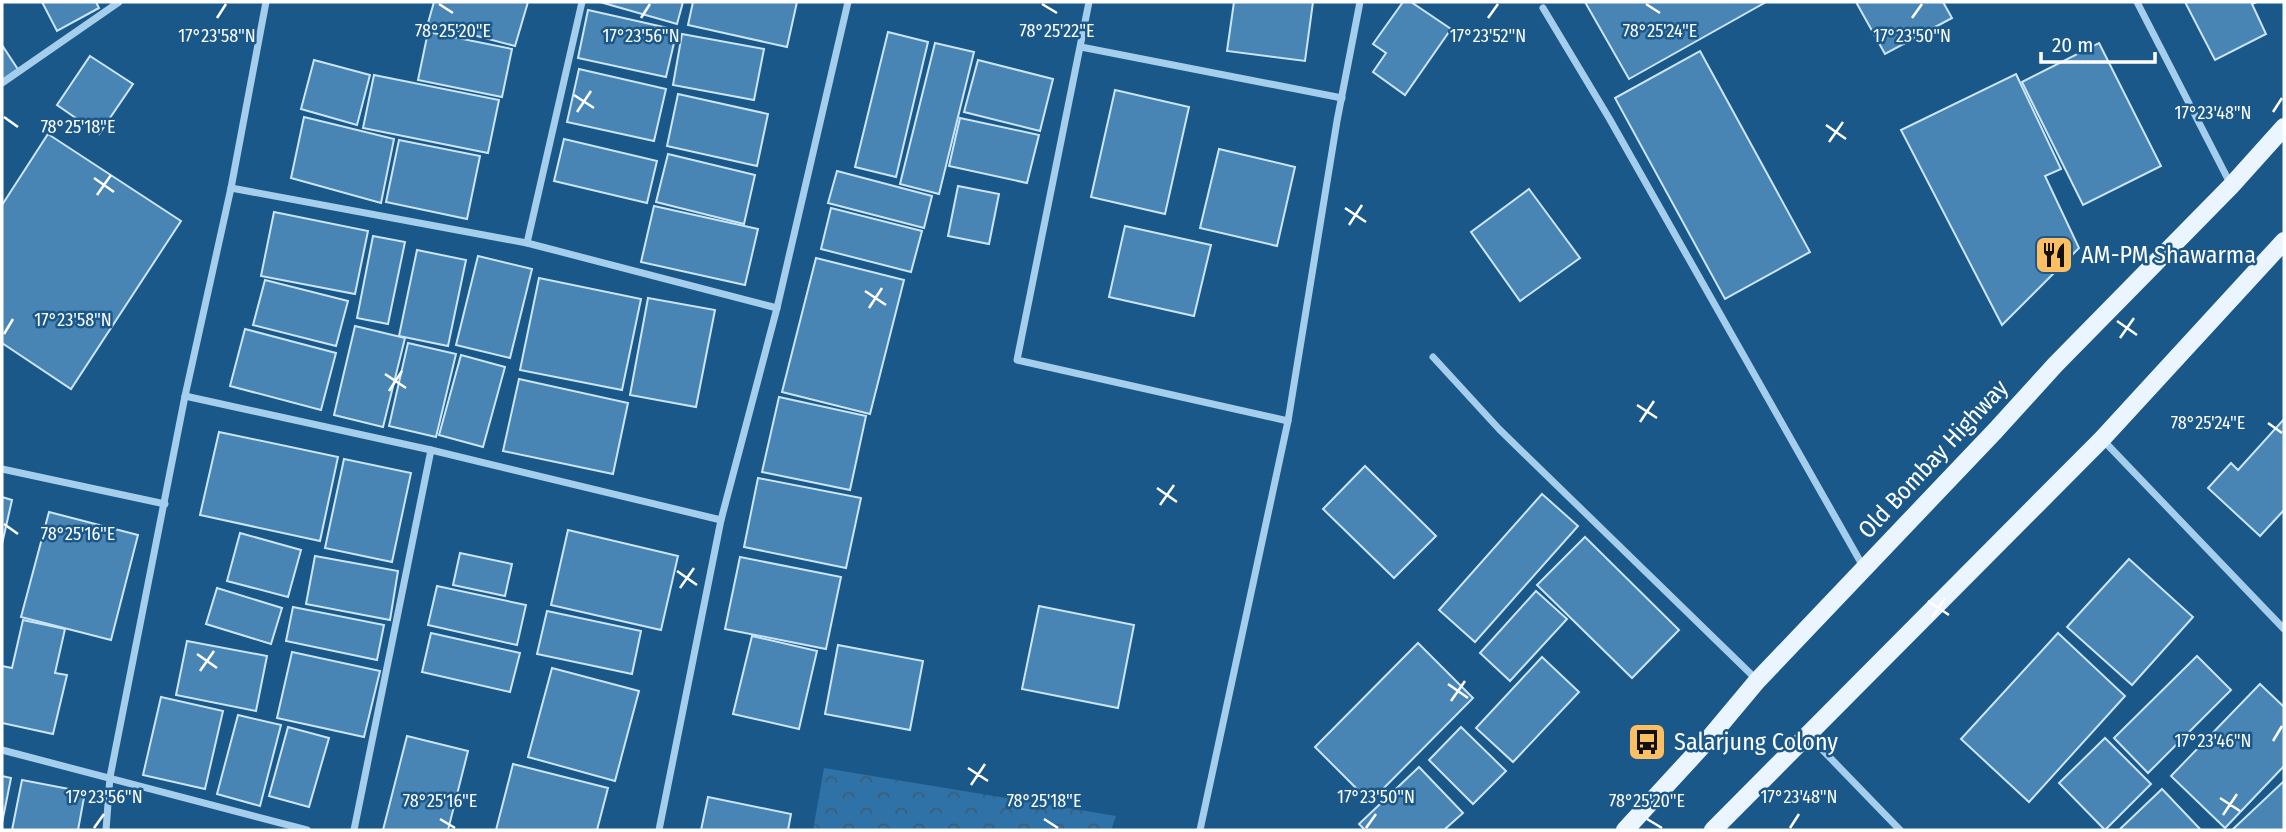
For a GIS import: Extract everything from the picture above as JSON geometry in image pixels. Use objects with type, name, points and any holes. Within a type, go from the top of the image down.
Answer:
[{"type":"main road","name":"Old Bombay Highway","points":[[1625,830],[1706,742],[1757,681],[2055,365],[2231,186],[2284,127]]},
{"type":"main road","points":[[1713,830],[2102,439],[2284,241]]},
{"type":"street","points":[[2,83],[119,2]]},
{"type":"street","points":[[106,830],[110,777],[185,396],[231,188],[266,2]]},
{"type":"street","points":[[527,243],[582,2]]},
{"type":"street","points":[[659,830],[721,520],[777,308],[848,2]]},
{"type":"street","points":[[1089,2],[1017,360],[1288,421]]},
{"type":"street","points":[[1200,830],[1288,421],[1360,2]]},
{"type":"street","points":[[2137,2],[2231,186]]},
{"type":"street","points":[[1543,8],[1609,118],[1864,568]]},
{"type":"street","points":[[1081,47],[1342,97]]},
{"type":"street","points":[[231,188],[527,243],[777,308]]},
{"type":"street","points":[[1433,358],[1509,438],[1757,681]]},
{"type":"street","points":[[185,396],[431,450],[721,520]]},
{"type":"street","points":[[2102,439],[2284,629]]},
{"type":"street","points":[[354,830],[431,450]]},
{"type":"street","points":[[2,469],[165,504]]},
{"type":"street","points":[[1808,735],[1900,830]]},
{"type":"street","points":[[2,750],[307,830]]},
{"type":"green space","points":[[824,768],[1116,816],[1111,830],[813,830]]},
{"type":"building","points":[[42,2],[96,2],[99,8],[57,31]]},
{"type":"building","points":[[434,2],[528,2],[515,46],[428,23]]},
{"type":"building","points":[[600,2],[683,2],[677,24]]},
{"type":"building","points":[[693,2],[797,2],[787,47],[688,25]]},
{"type":"building","points":[[1234,2],[1313,2],[1305,61],[1227,51]]},
{"type":"building","points":[[1403,2],[1411,2],[1451,29],[1405,95],[1373,72],[1386,53],[1373,44]]},
{"type":"building","points":[[1585,2],[1766,2],[1629,79]]},
{"type":"building","points":[[1856,2],[1943,2],[1952,18],[1885,54]]},
{"type":"building","points":[[2185,2],[2257,2],[2252,4],[2266,34],[2215,60]]},
{"type":"building","points":[[588,10],[677,30],[666,77],[578,58]]},
{"type":"building","points":[[428,32],[512,49],[502,97],[418,80]]},
{"type":"building","points":[[888,32],[928,42],[896,177],[855,167]]},
{"type":"building","points":[[682,34],[764,49],[754,100],[673,85]]},
{"type":"building","points":[[935,43],[974,52],[939,194],[900,184]]},
{"type":"building","points":[[2099,43],[2161,166],[2083,205],[2022,82]]},
{"type":"building","points":[[2,45],[19,71],[2,82]]},
{"type":"building","points":[[1700,51],[1810,252],[1725,299],[1615,98]]},
{"type":"building","points":[[90,56],[133,84],[99,134],[57,105]]},
{"type":"building","points":[[314,60],[370,75],[357,125],[301,109]]},
{"type":"building","points":[[978,60],[1053,79],[1040,131],[964,112]]},
{"type":"building","points":[[579,69],[666,89],[654,141],[567,122]]},
{"type":"building","points":[[2016,74],[2061,169],[2045,176],[2079,248],[2002,325],[1901,130]]},
{"type":"building","points":[[374,75],[499,100],[488,153],[363,128]]},
{"type":"building","points":[[1115,90],[1189,107],[1165,214],[1091,197]]},
{"type":"building","points":[[678,94],[768,114],[757,166],[667,146]]},
{"type":"building","points":[[304,117],[394,139],[381,203],[291,178]]},
{"type":"building","points":[[960,118],[1039,135],[1027,183],[949,166]]},
{"type":"building","points":[[48,134],[181,221],[71,389],[2,343],[2,205]]},
{"type":"building","points":[[564,139],[657,161],[647,203],[554,181]]},
{"type":"building","points":[[399,140],[480,156],[467,219],[386,202]]},
{"type":"building","points":[[1219,149],[1295,167],[1277,246],[1200,228]]},
{"type":"building","points":[[668,154],[755,175],[744,224],[656,202]]},
{"type":"building","points":[[837,171],[932,196],[924,228],[828,203]]},
{"type":"building","points":[[958,186],[999,194],[989,244],[948,236]]},
{"type":"building","points":[[1529,189],[1580,258],[1520,301],[1471,232]]},
{"type":"building","points":[[654,206],[758,229],[745,285],[641,262]]},
{"type":"building","points":[[831,208],[922,231],[911,272],[821,249]]},
{"type":"building","points":[[274,212],[368,231],[355,294],[261,276]]},
{"type":"building","points":[[1125,226],[1211,245],[1194,316],[1109,297]]},
{"type":"building","points":[[373,236],[405,242],[388,324],[357,318]]},
{"type":"building","points":[[417,250],[466,260],[448,346],[399,336]]},
{"type":"building","points":[[478,256],[532,269],[510,358],[456,345]]},
{"type":"building","points":[[816,258],[904,280],[870,414],[782,392]]},
{"type":"building","points":[[539,278],[641,299],[622,390],[520,370]]},
{"type":"building","points":[[265,280],[348,301],[336,346],[253,325]]},
{"type":"building","points":[[648,298],[715,310],[696,407],[630,395]]},
{"type":"building","points":[[355,326],[405,338],[383,427],[334,415]]},
{"type":"building","points":[[245,329],[336,353],[321,410],[230,386]]},
{"type":"building","points":[[408,343],[456,354],[436,437],[389,426]]},
{"type":"building","points":[[461,355],[505,367],[483,447],[439,435]]},
{"type":"building","points":[[519,379],[628,403],[613,474],[503,451]]},
{"type":"building","points":[[779,397],[866,416],[850,490],[762,472]]},
{"type":"building","points":[[2284,419],[2284,510],[2260,536],[2208,488],[2231,463],[2238,470]]},
{"type":"building","points":[[219,432],[338,457],[320,541],[200,515]]},
{"type":"building","points":[[344,459],[411,473],[392,562],[325,548]]},
{"type":"building","points":[[1365,466],[1436,536],[1394,578],[1323,509]]},
{"type":"building","points":[[758,478],[861,498],[846,568],[744,547]]},
{"type":"building","points":[[1542,494],[1578,526],[1475,642],[1439,610]]},
{"type":"building","points":[[2,497],[12,500],[2,544]]},
{"type":"building","points":[[49,512],[138,535],[111,640],[21,617]]},
{"type":"building","points":[[568,530],[678,556],[661,630],[551,605]]},
{"type":"building","points":[[240,533],[301,550],[288,597],[227,581]]},
{"type":"building","points":[[1585,537],[1679,630],[1632,678],[1537,585]]},
{"type":"building","points":[[460,553],[512,564],[505,596],[453,585]]},
{"type":"building","points":[[315,556],[398,571],[390,620],[306,604]]},
{"type":"building","points":[[740,557],[841,577],[826,649],[725,629]]},
{"type":"building","points":[[2129,559],[2193,617],[2132,685],[2067,627]]},
{"type":"building","points":[[437,586],[526,605],[517,645],[428,625]]},
{"type":"building","points":[[217,588],[282,608],[271,644],[206,624]]},
{"type":"building","points":[[1536,591],[1567,619],[1510,681],[1480,653]]},
{"type":"building","points":[[1039,606],[1134,625],[1118,708],[1022,689]]},
{"type":"building","points":[[293,607],[384,625],[377,660],[286,641]]},
{"type":"building","points":[[547,611],[641,631],[632,674],[537,654]]},
{"type":"building","points":[[23,620],[65,629],[55,673],[67,675],[53,734],[2,723],[2,666],[12,668]]},
{"type":"building","points":[[431,633],[520,653],[510,692],[422,672]]},
{"type":"building","points":[[2058,633],[2125,696],[2029,802],[1961,739]]},
{"type":"building","points":[[752,636],[817,651],[799,729],[733,714]]},
{"type":"building","points":[[187,641],[267,656],[256,711],[176,695]]},
{"type":"building","points":[[1418,643],[1473,698],[1370,802],[1315,747]]},
{"type":"building","points":[[838,645],[923,661],[910,730],[825,714]]},
{"type":"building","points":[[292,652],[380,671],[364,737],[277,718]]},
{"type":"building","points":[[2197,656],[2231,690],[2148,773],[2114,738]]},
{"type":"building","points":[[1542,657],[1579,692],[1513,762],[1476,728]]},
{"type":"building","points":[[552,668],[639,691],[615,781],[528,757]]},
{"type":"building","points":[[2260,684],[2284,707],[2284,766],[2225,828],[2171,776]]},
{"type":"building","points":[[161,697],[223,711],[205,789],[143,775]]},
{"type":"building","points":[[238,715],[281,725],[260,806],[217,794]]},
{"type":"building","points":[[288,727],[329,738],[309,807],[269,796]]},
{"type":"building","points":[[1461,727],[1506,771],[1473,804],[1429,760]]},
{"type":"building","points":[[407,736],[468,751],[448,830],[383,830]]},
{"type":"building","points":[[2105,738],[2151,784],[2105,830],[2059,783]]},
{"type":"building","points":[[513,764],[608,788],[597,830],[496,830]]},
{"type":"building","points":[[1419,767],[1463,813],[1444,830],[1365,830],[1359,824]]},
{"type":"building","points":[[2,776],[11,778],[2,823]]},
{"type":"building","points":[[22,780],[85,792],[78,830],[12,830]]},
{"type":"building","points":[[2284,781],[2284,830],[2232,830]]},
{"type":"building","points":[[2162,789],[2201,830],[2119,830]]},
{"type":"building","points":[[708,797],[791,814],[788,830],[701,830]]},
{"type":"place","name":"AM-PM Shawarma","points":[[2054,255]]},
{"type":"place","name":"Salarjung Colony","points":[[1647,742]]}]
